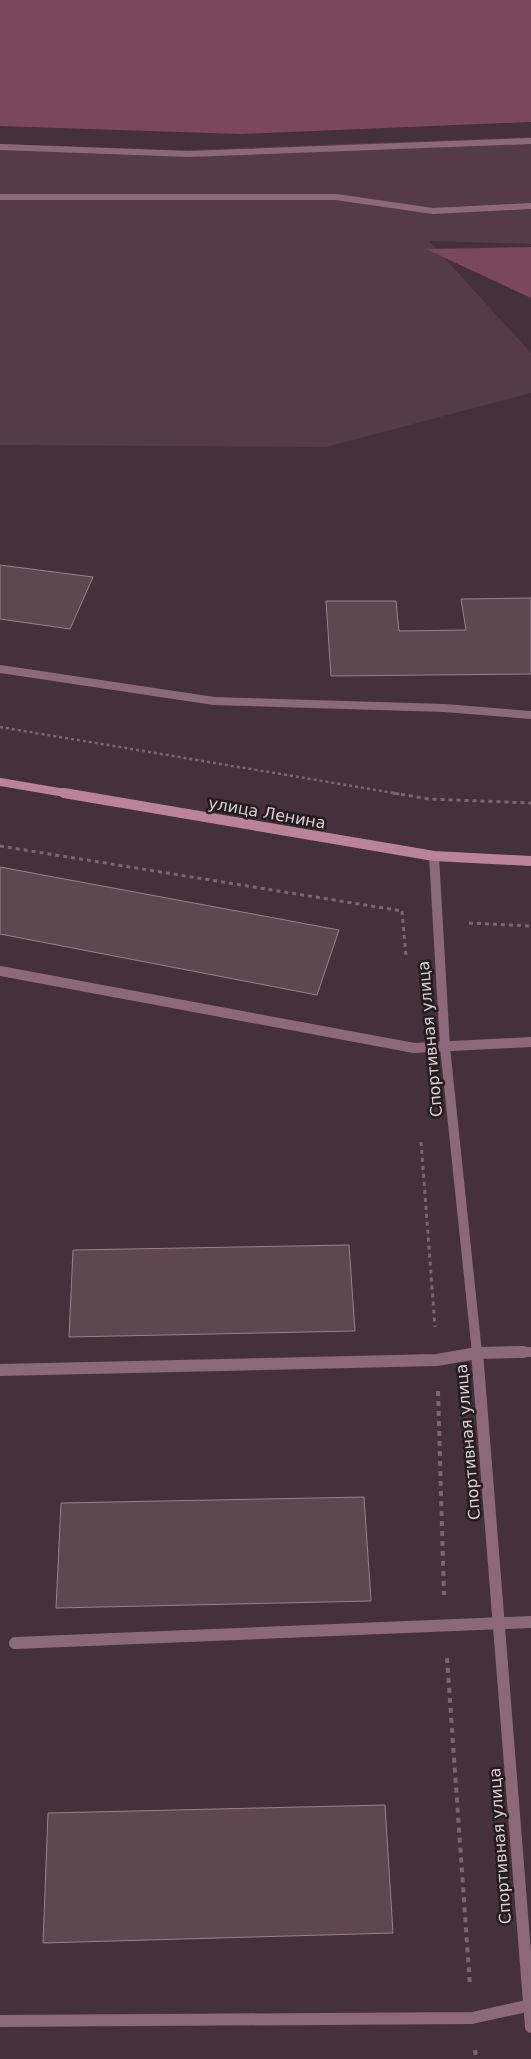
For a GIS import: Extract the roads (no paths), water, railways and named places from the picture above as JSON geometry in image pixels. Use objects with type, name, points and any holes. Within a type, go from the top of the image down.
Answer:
[{"type":"main road","name":"улица Ленина","points":[[0,782],[434,856],[531,861]]},
{"type":"street","points":[[0,147],[189,154],[531,141]]},
{"type":"street","points":[[0,197],[336,197],[433,211],[531,206]]},
{"type":"street","points":[[0,669],[214,701],[444,708],[531,715]]},
{"type":"street","name":"Спортивная улица","points":[[434,856],[445,1047],[477,1353],[531,2026]]},
{"type":"street","points":[[0,971],[414,1048],[531,1042]]},
{"type":"street","points":[[0,1370],[437,1360],[477,1353],[531,1352]]},
{"type":"street","points":[[15,1643],[531,1622]]},
{"type":"street","points":[[0,2020],[472,2018],[530,2005]]}]
